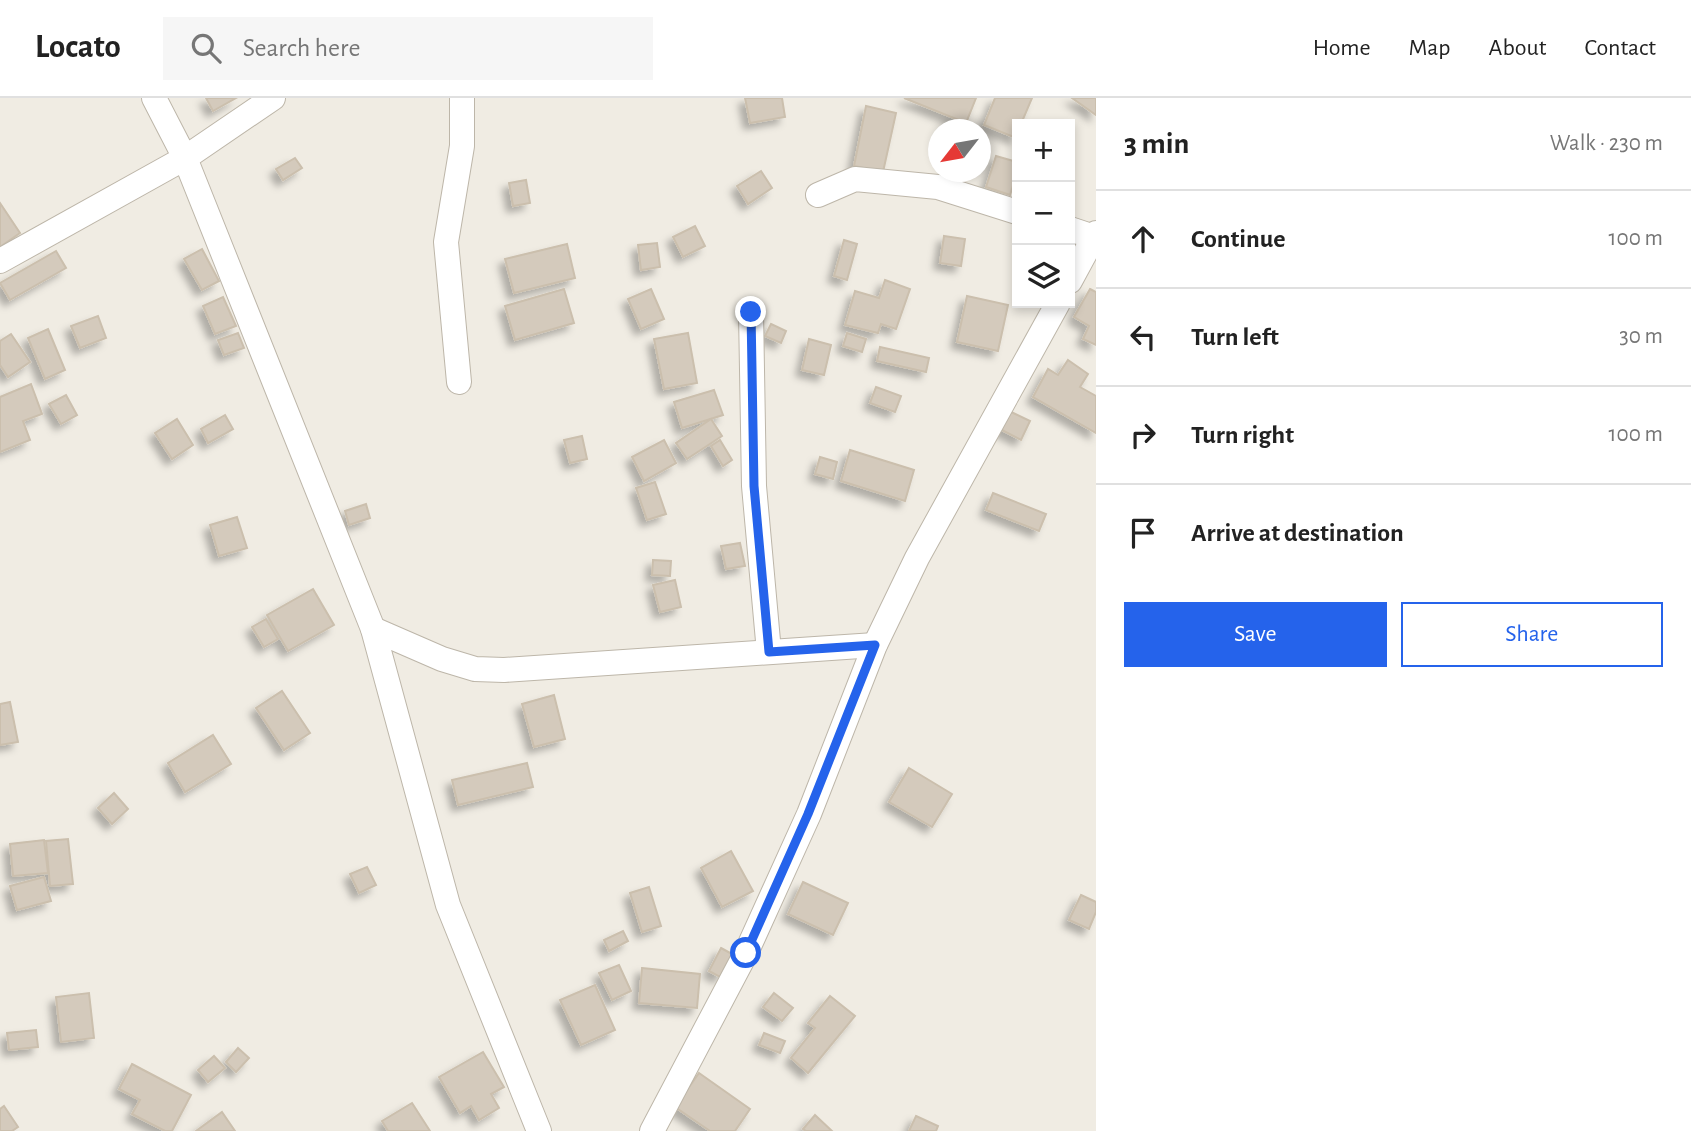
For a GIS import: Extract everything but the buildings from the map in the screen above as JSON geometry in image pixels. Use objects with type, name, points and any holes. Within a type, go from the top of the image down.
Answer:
[{"type":"street","points":[[154,98],[185,158],[373,629],[448,905],[539,1131]]},
{"type":"street","points":[[0,261],[185,158],[273,98]]},
{"type":"street","points":[[459,382],[446,242],[462,146],[462,98]]},
{"type":"street","points":[[818,195],[855,179],[938,187],[1012,210]]},
{"type":"street","points":[[1075,230],[1095,235],[1075,272]]},
{"type":"street","points":[[652,1131],[746,953],[808,814],[875,645],[917,558],[1055,308]]},
{"type":"street","points":[[751,312],[754,486],[769,652]]},
{"type":"street","points":[[373,629],[442,659],[475,669],[504,670],[875,645]]},
{"type":"route","points":[[746,953],[808,814],[875,645],[769,652],[754,486],[751,312]]}]
